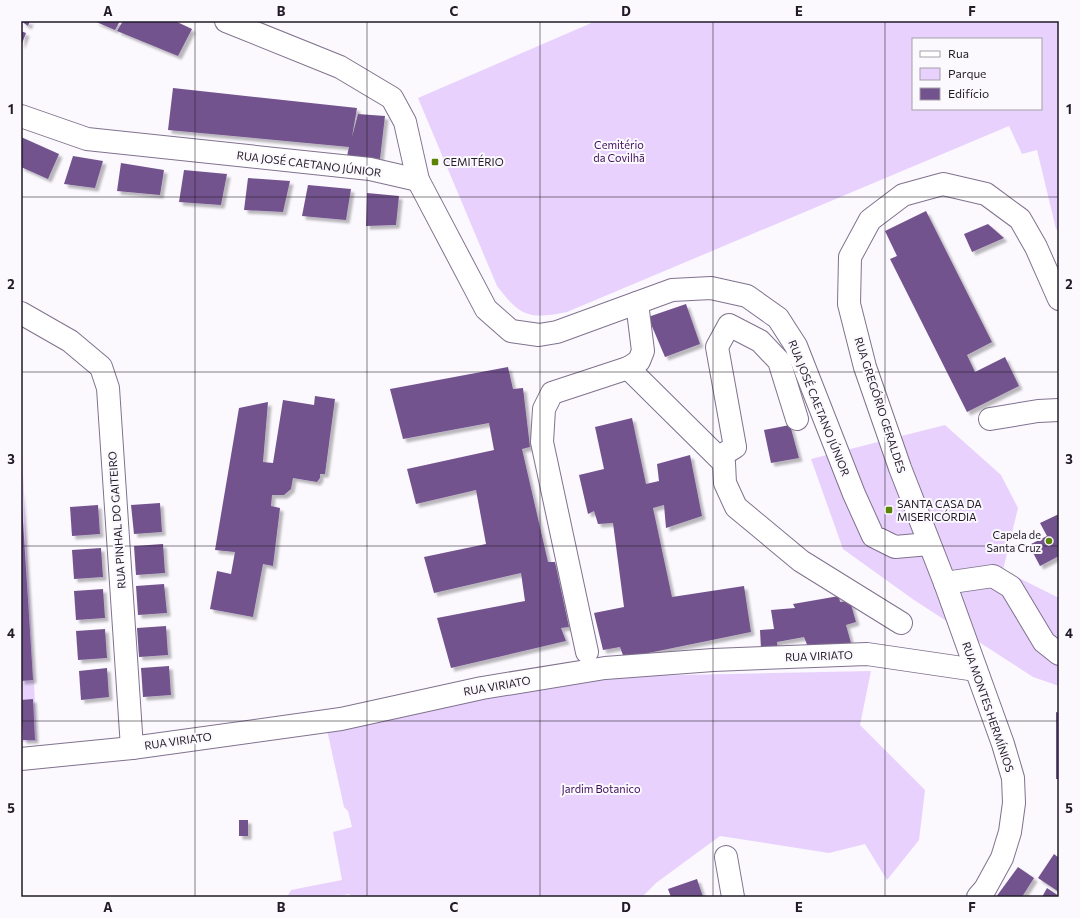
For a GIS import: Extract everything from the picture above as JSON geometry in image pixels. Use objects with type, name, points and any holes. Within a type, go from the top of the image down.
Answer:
[{"type":"street","points":[[226,21],[340,67],[392,98],[405,122],[418,180]]},
{"type":"street","name":"RUA JOSÉ CAETANO JÚNIOR","points":[[21,116],[88,139],[370,169],[418,180],[486,309],[512,331],[539,335],[557,332],[672,290],[711,288],[747,296],[778,318],[796,346],[854,494],[873,536],[895,547],[929,544]]},
{"type":"street","name":"RUA GREGÓRIO GERALDES","points":[[945,583],[929,544],[866,367],[849,304],[850,257],[870,220],[903,195],[943,184],[986,194],[1020,219],[1036,247],[1059,299]]},
{"type":"street","points":[[586,652],[542,442],[544,410],[552,393],[628,368],[639,361],[643,351],[637,303]]},
{"type":"street","name":"RUA PINHAL DO GAITEIRO","points":[[21,313],[31,324],[70,341],[101,366],[108,388],[132,748]]},
{"type":"street","points":[[719,457],[735,447],[717,347],[729,325],[760,341],[779,360],[796,419]]},
{"type":"street","points":[[628,368],[724,462],[725,483],[736,507],[801,561],[901,623]]},
{"type":"street","points":[[990,419],[1038,411],[1059,410]]},
{"type":"street","points":[[945,583],[994,576],[1010,587],[1044,642],[1059,654]]},
{"type":"street","name":"RUA MONTES HERMÍNIOS","points":[[945,583],[1003,744],[1013,778],[1014,803],[1010,832],[1002,858],[978,897]]},
{"type":"street","name":"RUA VIRIATO","points":[[21,759],[132,748],[342,720],[482,688],[605,668],[713,660],[867,654],[976,670]]},
{"type":"street","points":[[726,857],[734,897]]},
{"type":"green space","name":"Cemitério da Covilhã","points":[[596,21],[1059,21],[1059,231],[1056,229],[1037,150],[1022,154],[1009,126],[567,312],[543,316],[526,313],[519,310],[512,304],[497,286],[418,98]]},
{"type":"green space","points":[[945,425],[1001,475],[1018,508],[1003,570],[1059,598],[1059,686],[1033,677],[914,600],[843,549],[811,459]]},
{"type":"green space","points":[[21,436],[37,741],[21,742]]},
{"type":"green space","name":"Jardim Botanico","points":[[871,671],[860,725],[925,790],[919,840],[887,880],[865,844],[829,853],[720,836],[656,883],[642,897],[351,897],[349,894],[335,897],[287,897],[291,890],[342,880],[333,832],[352,827],[348,811],[344,807],[327,730],[517,692],[634,676]]},
{"type":"building","points":[[21,21],[30,21],[28,26]]},
{"type":"building","points":[[94,21],[120,21],[115,30]]},
{"type":"building","points":[[123,21],[175,21],[192,29],[178,56],[117,31]]},
{"type":"building","points":[[21,31],[26,33],[21,46]]},
{"type":"building","points":[[173,88],[357,108],[352,137],[358,114],[385,116],[380,159],[347,156],[349,147],[168,130]]},
{"type":"building","points":[[21,137],[59,154],[48,179],[21,167]]},
{"type":"building","points":[[73,156],[103,161],[95,188],[64,184]]},
{"type":"building","points":[[121,163],[164,170],[160,195],[117,191]]},
{"type":"building","points":[[184,170],[227,174],[221,205],[179,202]]},
{"type":"building","points":[[248,178],[290,181],[283,212],[244,210]]},
{"type":"building","points":[[308,185],[351,189],[346,220],[302,216]]},
{"type":"building","points":[[367,193],[399,196],[396,225],[366,226]]},
{"type":"building","points":[[926,211],[992,342],[967,355],[975,372],[1005,357],[1019,386],[967,412],[890,259],[897,256],[885,231]]},
{"type":"building","points":[[988,224],[1004,238],[972,252],[964,234]]},
{"type":"building","points":[[686,304],[700,344],[665,357],[648,317]]},
{"type":"building","points":[[508,367],[513,389],[523,388],[530,447],[522,449],[548,562],[555,562],[569,627],[561,628],[566,641],[451,668],[437,618],[525,601],[521,573],[434,593],[424,557],[486,544],[476,490],[416,504],[407,469],[494,450],[489,423],[403,439],[390,389]]},
{"type":"building","points":[[315,396],[335,399],[325,474],[320,474],[320,478],[317,482],[293,478],[291,489],[284,495],[272,495],[271,506],[280,508],[273,566],[263,564],[253,617],[210,609],[217,571],[231,574],[235,552],[215,550],[239,408],[268,402],[263,462],[273,463],[283,400],[314,405]]},
{"type":"building","points":[[632,418],[646,484],[659,481],[657,464],[690,455],[702,516],[666,528],[664,505],[653,508],[672,597],[744,586],[751,632],[624,658],[620,647],[603,650],[594,613],[624,607],[613,523],[598,524],[594,511],[588,514],[579,475],[604,469],[595,427]]},
{"type":"building","points":[[790,425],[799,458],[771,463],[764,430]]},
{"type":"building","points":[[21,489],[33,680],[21,681]]},
{"type":"building","points":[[160,503],[162,532],[134,534],[131,505]]},
{"type":"building","points":[[98,505],[100,534],[72,536],[70,507]]},
{"type":"building","name":"Capela de Santa Cruz","points":[[1059,514],[1059,556],[1040,566],[1029,545],[1047,536],[1040,523]]},
{"type":"building","points":[[163,544],[165,573],[136,575],[134,546]]},
{"type":"building","points":[[101,548],[103,577],[74,579],[72,550]]},
{"type":"building","points":[[164,584],[167,613],[138,615],[136,586]]},
{"type":"building","points":[[103,589],[105,618],[76,620],[74,591]]},
{"type":"building","points":[[839,596],[840,602],[850,601],[856,622],[846,625],[851,643],[808,647],[804,637],[777,642],[778,649],[761,649],[760,630],[774,629],[771,610],[795,608],[793,604]]},
{"type":"building","points":[[166,626],[168,655],[139,657],[137,628]]},
{"type":"building","points":[[105,629],[107,658],[78,660],[76,631]]},
{"type":"building","points":[[169,666],[171,695],[143,697],[141,668]]},
{"type":"building","points":[[107,668],[109,697],[81,700],[79,671]]},
{"type":"building","points":[[33,699],[35,740],[23,740],[21,700]]},
{"type":"building","points":[[1056,712],[1059,713],[1059,779],[1056,779]]},
{"type":"building","points":[[239,820],[248,820],[248,836],[239,836]]},
{"type":"building","points":[[1054,854],[1059,858],[1059,892],[1038,878]]},
{"type":"building","points":[[1018,867],[1034,878],[1022,897],[996,897]]},
{"type":"building","points":[[697,879],[703,897],[671,897],[668,889]]},
{"type":"building","points":[[1047,888],[1059,896],[1059,897],[1042,897]]},
{"type":"place","name":"CEMITÉRIO","points":[[435,162]]},
{"type":"place","name":"SANTA CASA DA MISERICÓRDIA","points":[[889,510]]},
{"type":"place","name":"Capela de Santa Cruz","points":[[1049,541]]}]
